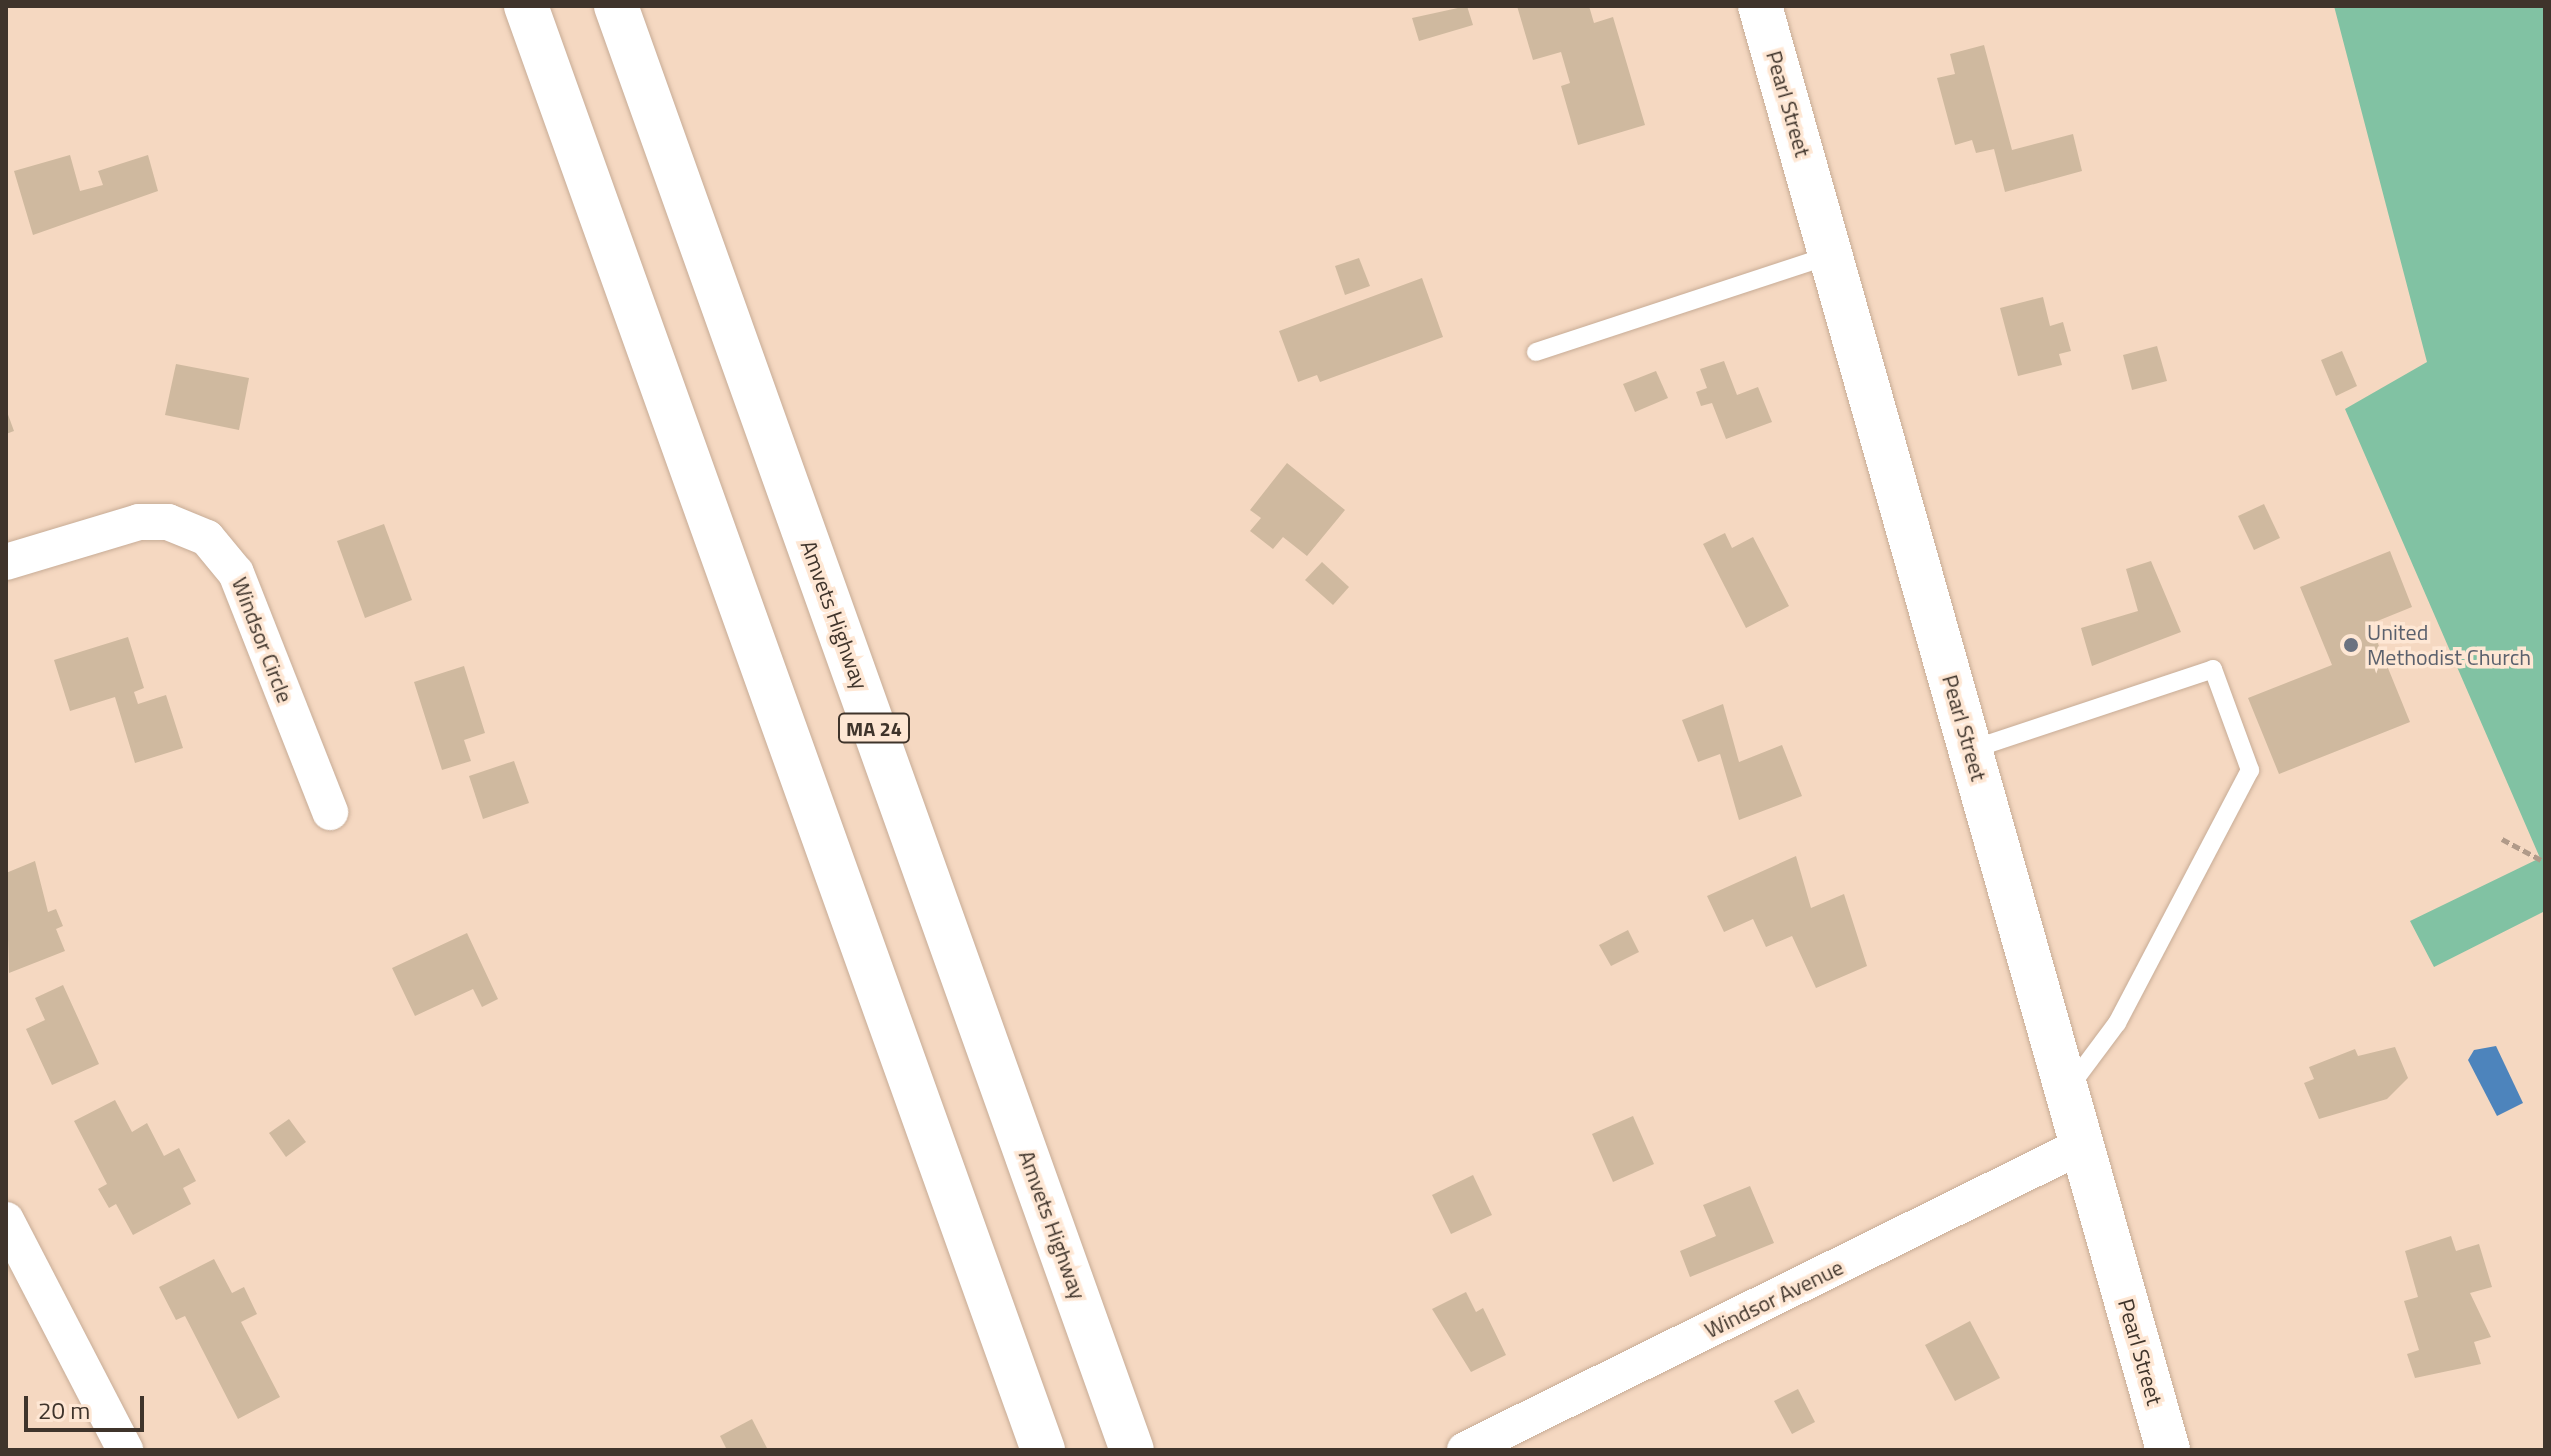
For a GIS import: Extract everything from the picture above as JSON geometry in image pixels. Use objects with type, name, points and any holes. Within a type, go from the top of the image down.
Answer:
[{"type":"main road","points":[[526,6],[1043,1450]]},
{"type":"main road","name":"Amvets Highway","points":[[616,6],[1132,1450]]},
{"type":"main road","name":"Pearl Street","points":[[1760,6],[2168,1450]]},
{"type":"street","name":"Windsor Circle","points":[[6,562],[139,522],[182,525],[207,538],[236,573],[330,812]]},
{"type":"street","name":"Windsor Avenue","points":[[1465,1450],[2081,1146]]},
{"type":"street","points":[[6,1220],[125,1450]]},
{"type":"lane","points":[[1536,352],[1831,255]]},
{"type":"lane","points":[[1970,750],[2213,669],[2250,770],[2117,1023],[2066,1092]]},
{"type":"path","points":[[2502,839],[2545,862]]},
{"type":"green space","points":[[2334,6],[2545,6],[2545,911],[2434,967],[2410,921],[2540,858],[2345,409],[2427,362]]},
{"type":"water","points":[[2496,1046],[2523,1103],[2497,1116],[2468,1060],[2474,1050]]},
{"type":"building","points":[[1467,6],[1473,25],[1419,41],[1412,18]]},
{"type":"building","points":[[1517,6],[1589,6],[1594,23],[1613,17],[1645,125],[1578,145],[1561,86],[1570,83],[1561,52],[1533,60]]},
{"type":"building","points":[[1984,45],[2012,150],[2073,134],[2082,171],[2005,192],[1994,149],[1976,153],[1972,140],[1955,145],[1937,78],[1955,74],[1950,54]]},
{"type":"building","points":[[70,155],[80,191],[103,185],[98,171],[148,155],[158,191],[33,235],[14,171]]},
{"type":"building","points":[[1359,258],[1370,286],[1345,295],[1335,266]]},
{"type":"building","points":[[1422,278],[1443,337],[1320,382],[1317,375],[1298,382],[1279,331]]},
{"type":"building","points":[[2043,297],[2050,326],[2063,322],[2071,351],[2059,354],[2062,365],[2018,376],[2000,308]]},
{"type":"building","points":[[2157,346],[2167,381],[2132,390],[2123,355]]},
{"type":"building","points":[[2342,351],[2357,386],[2336,396],[2321,360]]},
{"type":"building","points":[[1724,361],[1737,395],[1758,387],[1772,422],[1726,439],[1712,403],[1701,406],[1696,392],[1707,388],[1700,369]]},
{"type":"building","points":[[176,364],[249,378],[239,430],[165,415]]},
{"type":"building","points":[[1656,371],[1668,398],[1635,412],[1623,384]]},
{"type":"building","points":[[6,409],[14,431],[6,434]]},
{"type":"building","points":[[1287,463],[1345,510],[1307,556],[1283,537],[1273,549],[1250,531],[1261,518],[1250,510]]},
{"type":"building","points":[[2264,504],[2280,538],[2254,550],[2238,516]]},
{"type":"building","points":[[384,524],[412,600],[365,618],[337,541]]},
{"type":"building","points":[[1725,533],[1732,548],[1753,537],[1789,606],[1746,628],[1703,544]]},
{"type":"building","name":"United Methodist Church","points":[[2390,551],[2412,607],[2370,624],[2410,722],[2279,774],[2248,698],[2332,665],[2300,587]]},
{"type":"building","points":[[2151,561],[2181,632],[2092,666],[2081,628],[2138,611],[2126,569]]},
{"type":"building","points":[[1322,562],[1349,587],[1333,605],[1305,580]]},
{"type":"building","points":[[128,637],[144,688],[134,692],[138,704],[166,695],[183,748],[135,763],[115,697],[70,711],[54,660]]},
{"type":"building","points":[[464,666],[485,733],[464,740],[471,761],[442,770],[414,682]]},
{"type":"building","points":[[1723,704],[1739,762],[1782,745],[1802,796],[1739,820],[1720,754],[1698,762],[1682,720]]},
{"type":"building","points":[[514,761],[529,803],[483,819],[469,776]]},
{"type":"building","points":[[1796,856],[1811,908],[1844,894],[1867,966],[1816,988],[1792,936],[1766,947],[1753,919],[1724,932],[1707,896]]},
{"type":"building","points":[[35,861],[48,912],[56,909],[63,926],[56,929],[65,951],[9,973],[6,873]]},
{"type":"building","points":[[1628,930],[1639,952],[1611,966],[1599,945]]},
{"type":"building","points":[[467,933],[498,999],[482,1007],[473,989],[415,1016],[392,968]]},
{"type":"building","points":[[63,985],[99,1064],[52,1085],[26,1029],[45,1020],[35,998]]},
{"type":"building","points":[[2395,1047],[2408,1078],[2387,1099],[2319,1119],[2304,1083],[2314,1079],[2309,1067],[2355,1049],[2358,1056]]},
{"type":"building","points":[[115,1100],[132,1132],[147,1123],[164,1156],[179,1148],[196,1181],[183,1188],[191,1204],[133,1235],[116,1204],[109,1208],[98,1189],[107,1184],[74,1121]]},
{"type":"building","points":[[1633,1116],[1654,1164],[1613,1182],[1592,1134]]},
{"type":"building","points":[[289,1119],[306,1142],[286,1157],[269,1133]]},
{"type":"building","points":[[1473,1175],[1492,1215],[1451,1234],[1432,1195]]},
{"type":"building","points":[[1750,1186],[1774,1243],[1690,1277],[1680,1251],[1716,1236],[1703,1205]]},
{"type":"building","points":[[2451,1236],[2456,1251],[2479,1244],[2492,1287],[2470,1293],[2491,1337],[2474,1342],[2481,1364],[2415,1378],[2407,1354],[2419,1350],[2404,1301],[2418,1297],[2405,1251]]},
{"type":"building","points":[[214,1259],[232,1293],[244,1287],[257,1314],[241,1322],[280,1397],[238,1419],[185,1316],[176,1320],[159,1287]]},
{"type":"building","points":[[1466,1292],[1476,1312],[1483,1308],[1506,1355],[1471,1372],[1432,1309]]},
{"type":"building","points":[[1970,1321],[2000,1378],[1955,1401],[1925,1345]]},
{"type":"building","points":[[1798,1389],[1815,1422],[1792,1434],[1774,1401]]},
{"type":"building","points":[[752,1419],[768,1450],[727,1450],[720,1436]]},
{"type":"place","name":"United Methodist Church","points":[[2351,645]]}]
